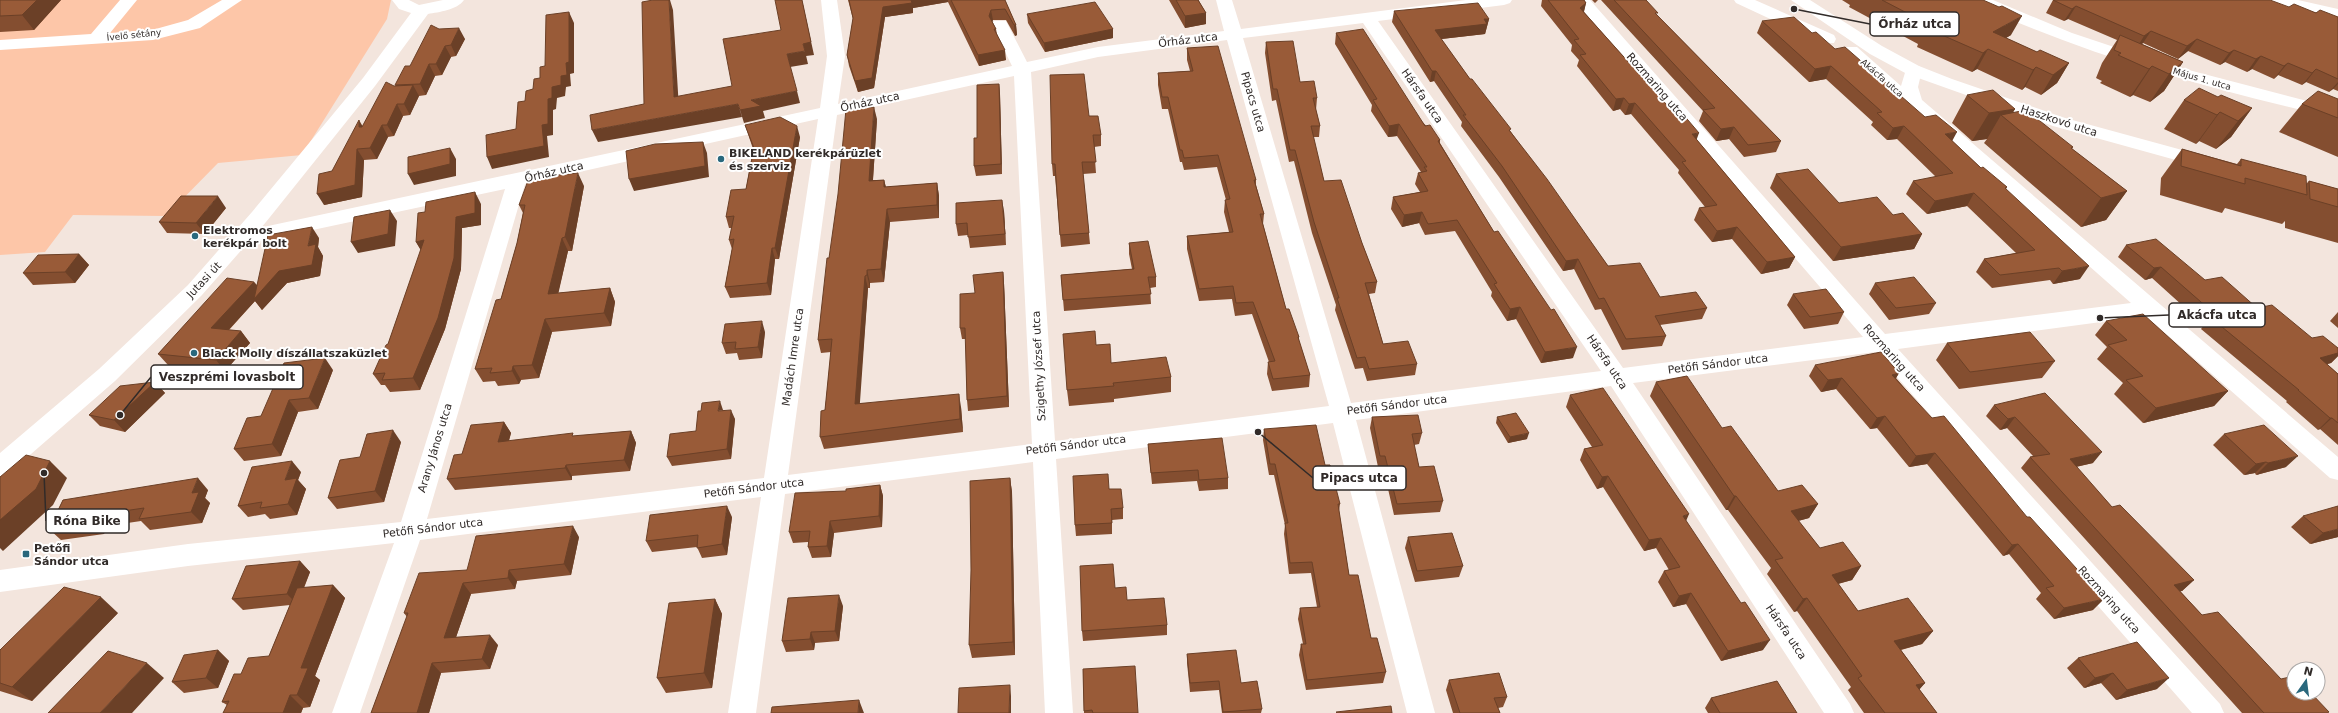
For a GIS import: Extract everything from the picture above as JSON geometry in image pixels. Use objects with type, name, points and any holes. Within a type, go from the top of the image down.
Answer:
[{"type":"street","name":"Ívelő sétány","points":[[96,39],[129,0]]},
{"type":"street","name":"Ívelő sétány","points":[[0,46],[153,35],[194,24],[234,0]]},
{"type":"street","points":[[400,0],[408,7],[423,9],[444,6],[456,0]]},
{"type":"street","name":"Madách Imre utca","points":[[742,713],[836,56],[829,0]]},
{"type":"street","name":"Pipacs utca","points":[[1224,0],[1342,412],[1421,713]]},
{"type":"street","name":"Őrház utca","points":[[242,238],[517,180],[1098,52],[1504,0]]},
{"type":"street","name":"Rozmaring utca","points":[[1581,0],[1880,343],[2210,713]]},
{"type":"street","points":[[1742,0],[1828,39]]},
{"type":"street","name":"Haszkovó utca","points":[[1799,0],[1876,50],[1913,70],[2059,122],[2225,167]]},
{"type":"street","name":"Május 1. utca","points":[[1980,0],[2036,25],[2136,60],[2226,86],[2338,114]]},
{"type":"street","points":[[2276,0],[2338,14]]},
{"type":"street","name":"Jutasi út","points":[[0,467],[101,380],[145,340],[186,299],[242,238],[369,82],[423,9]]},
{"type":"street","name":"Hársfa utca","points":[[1367,17],[1617,377],[1840,713]]},
{"type":"street","name":"Szigethy József utca","points":[[1000,25],[1022,69],[1059,713]]},
{"type":"street","name":"Akácfa utca","points":[[1851,51],[1898,93],[1915,104],[2338,471]]},
{"type":"street","name":"Akácfa utca","points":[[1913,70],[1908,87],[1909,94],[1915,104]]},
{"type":"street","name":"Arany János utca","points":[[346,713],[411,531],[517,180]]},
{"type":"street","name":"Petőfi Sándor utca","points":[[0,581],[188,555],[411,531],[775,486],[1044,449],[2151,308]]},
{"type":"shaded area","points":[[0,0],[391,0],[387,19],[302,155],[218,163],[166,216],[73,215],[45,252],[0,255]]},
{"type":"building","points":[[0,0],[37,0],[22,15],[0,16]]},
{"type":"building","points":[[669,0],[674,97],[732,86],[723,39],[781,30],[775,0],[802,0],[811,42],[803,44],[805,51],[787,54],[797,91],[751,100],[761,106],[740,110],[738,104],[592,130],[590,115],[644,104],[642,2]]},
{"type":"building","points":[[849,0],[911,0],[912,3],[883,7],[872,78],[855,81],[847,55],[853,18]]},
{"type":"building","points":[[951,0],[1005,0],[1016,25],[1014,25],[1005,9],[991,10],[989,16],[1005,50],[978,55]]},
{"type":"building","points":[[1176,0],[1198,0],[1206,13],[1185,16]]},
{"type":"building","points":[[1548,0],[1584,0],[1586,3],[1580,8],[1675,114],[1682,113],[1699,133],[1692,134],[1795,257],[1767,262],[1737,227],[1717,231],[1699,208],[1717,205],[1682,162],[1686,161],[1635,103],[1629,104],[1624,98],[1616,99],[1580,55],[1586,54],[1574,40],[1579,39]]},
{"type":"building","points":[[1614,0],[1646,0],[1658,13],[1655,13],[1781,141],[1748,145],[1734,127],[1721,129],[1703,110],[1715,108]]},
{"type":"building","points":[[1882,0],[1983,0],[1999,7],[2002,6],[2022,16],[1993,32],[2037,52],[2040,50],[2069,63],[2053,75],[2036,67],[2033,70],[1988,49],[1983,53],[1926,28],[1930,25]]},
{"type":"building","points":[[2053,0],[2270,0],[2289,7],[2294,4],[2316,13],[2320,10],[2338,17],[2338,79],[2316,69],[2312,73],[2288,63],[2284,66],[2261,56],[2256,59],[2234,50],[2229,53],[2197,39],[2187,46],[2151,31],[2144,36],[2076,6],[2072,9]]},
{"type":"building","points":[[1095,2],[1113,29],[1044,43],[1027,14]]},
{"type":"building","points":[[1478,3],[1489,19],[1484,19],[1487,24],[1435,30],[1470,79],[1472,79],[1511,129],[1509,130],[1547,179],[1608,266],[1640,263],[1660,297],[1696,292],[1707,308],[1655,316],[1666,336],[1626,339],[1604,298],[1599,299],[1578,259],[1566,261],[1502,166],[1463,115],[1466,115],[1436,71],[1432,71],[1394,11]]},
{"type":"building","points":[[569,12],[569,62],[566,63],[567,75],[561,76],[561,85],[552,87],[552,98],[548,99],[548,124],[542,125],[544,146],[487,157],[486,135],[516,129],[518,102],[525,101],[526,91],[533,89],[534,79],[540,78],[540,67],[545,66],[546,15]]},
{"type":"building","points":[[1794,17],[1812,33],[1816,32],[1835,49],[1845,47],[1925,117],[1936,115],[1957,132],[1945,134],[1981,168],[1983,167],[2007,187],[2005,188],[2089,266],[2062,271],[2059,268],[2000,275],[1984,259],[2035,250],[1974,193],[1935,201],[1913,181],[1953,173],[1904,126],[1893,128],[1877,113],[1882,112],[1831,66],[1815,69],[1762,21]]},
{"type":"building","points":[[431,25],[439,29],[459,28],[451,45],[445,46],[436,64],[429,64],[420,84],[395,85],[405,66],[410,66]]},
{"type":"building","points":[[1363,29],[1425,126],[1430,125],[1440,140],[1438,141],[1494,232],[1498,231],[1551,310],[1554,309],[1577,347],[1545,352],[1520,307],[1510,309],[1494,284],[1497,283],[1457,220],[1428,224],[1422,212],[1404,215],[1393,197],[1428,191],[1418,173],[1427,171],[1424,167],[1427,167],[1399,124],[1389,126],[1373,100],[1377,99],[1336,33]]},
{"type":"building","points":[[2120,35],[2183,62],[2169,74],[2152,66],[2149,69],[2118,55],[2121,53],[2114,50]]},
{"type":"building","points":[[1293,41],[1300,82],[1314,81],[1317,98],[1313,98],[1320,126],[1311,126],[1324,181],[1341,180],[1377,282],[1365,283],[1383,344],[1408,341],[1417,364],[1369,369],[1365,357],[1357,358],[1314,222],[1295,150],[1290,150],[1277,89],[1273,89],[1266,42]]},
{"type":"building","points":[[1218,46],[1256,180],[1254,180],[1264,214],[1260,214],[1286,309],[1289,309],[1310,375],[1273,379],[1268,362],[1275,361],[1253,302],[1236,303],[1233,286],[1199,289],[1187,236],[1233,232],[1225,200],[1230,199],[1218,155],[1184,158],[1182,150],[1180,150],[1168,97],[1162,97],[1158,73],[1193,71],[1187,48]]},
{"type":"building","points":[[1084,74],[1089,116],[1098,116],[1101,135],[1093,135],[1096,162],[1082,162],[1089,233],[1060,235],[1055,164],[1052,164],[1050,75]]},
{"type":"building","points":[[386,82],[394,86],[413,85],[404,104],[397,104],[387,125],[382,125],[370,148],[357,149],[355,185],[317,194],[319,174],[332,171],[359,120],[359,127],[362,127]]},
{"type":"building","points":[[999,84],[1001,164],[974,166],[974,138],[977,138],[977,85]]},
{"type":"building","points":[[2199,88],[2218,97],[2221,95],[2252,108],[2238,121],[2220,112],[2217,115],[2184,100]]},
{"type":"building","points":[[1993,90],[2015,109],[1989,113],[1967,95]]},
{"type":"building","points":[[2318,91],[2338,99],[2338,118],[2302,104]]},
{"type":"building","points":[[874,107],[869,181],[884,180],[884,187],[937,183],[937,205],[887,209],[881,269],[867,270],[867,275],[865,276],[855,404],[959,394],[960,419],[820,437],[821,411],[825,410],[832,339],[818,340],[827,258],[829,258],[838,194],[846,109]]},
{"type":"building","points":[[2026,110],[2073,147],[2071,148],[2127,191],[2101,198],[2001,115]]},
{"type":"building","points":[[780,117],[797,126],[775,248],[772,248],[767,283],[725,287],[734,239],[729,240],[734,216],[726,217],[731,190],[746,189],[754,148],[745,125]]},
{"type":"building","points":[[703,142],[705,166],[629,179],[626,151],[655,144]]},
{"type":"building","points":[[450,148],[450,164],[408,174],[408,157]]},
{"type":"building","points":[[2182,149],[2241,166],[2241,159],[2306,176],[2307,195],[2245,178],[2245,184],[2181,166]]},
{"type":"building","points":[[1808,169],[1839,203],[1877,197],[1893,215],[1903,213],[1922,234],[1841,247],[1776,174]]},
{"type":"building","points":[[578,173],[565,237],[562,238],[548,294],[610,288],[604,313],[545,319],[532,365],[513,366],[512,371],[490,373],[492,368],[475,369],[496,300],[501,299],[517,243],[525,205],[519,205],[529,178]]},
{"type":"building","points":[[2309,181],[2338,189],[2338,207],[2310,199]]},
{"type":"building","points":[[475,192],[475,213],[456,217],[454,258],[438,318],[413,378],[382,380],[385,373],[373,374],[386,345],[388,344],[424,240],[416,242],[418,213],[425,212],[426,202]]},
{"type":"building","points":[[181,196],[218,196],[196,223],[159,222]]},
{"type":"building","points":[[1002,200],[1005,234],[968,237],[967,223],[956,224],[956,203]]},
{"type":"building","points":[[390,210],[388,234],[351,242],[354,217]]},
{"type":"building","points":[[312,227],[308,246],[316,244],[312,265],[279,271],[254,299],[268,235]]},
{"type":"building","points":[[2156,239],[2205,280],[2222,277],[2257,308],[2272,305],[2312,338],[2323,336],[2338,348],[2338,353],[2320,358],[2338,374],[2338,423],[2330,418],[2299,390],[2211,318],[2217,316],[2161,267],[2154,268],[2126,245]]},
{"type":"building","points":[[1148,241],[1156,277],[1148,277],[1151,294],[1063,300],[1061,275],[1134,269],[1129,243]]},
{"type":"building","points":[[79,254],[65,272],[23,273],[38,255]]},
{"type":"building","points":[[1003,272],[1007,396],[967,400],[965,328],[960,328],[960,294],[975,293],[973,275]]},
{"type":"building","points":[[1914,277],[1936,303],[1896,308],[1875,283]]},
{"type":"building","points":[[227,278],[254,282],[211,328],[241,331],[216,360],[158,354]]},
{"type":"building","points":[[1826,289],[1844,312],[1810,317],[1793,294]]},
{"type":"building","points":[[2143,314],[2228,391],[2156,408],[2126,380],[2143,376],[2108,345],[2127,340],[2106,321]]},
{"type":"building","points":[[762,321],[758,347],[735,349],[736,342],[722,343],[725,324]]},
{"type":"building","points":[[1095,331],[1096,345],[1110,344],[1111,363],[1166,357],[1171,377],[1113,383],[1114,386],[1067,390],[1063,334]]},
{"type":"building","points":[[2030,332],[2055,361],[1970,372],[1947,343]]},
{"type":"building","points":[[1881,352],[1899,373],[1892,375],[1932,418],[1944,416],[2027,517],[2030,517],[2104,599],[2064,608],[2046,588],[2054,586],[2018,544],[2012,545],[1935,453],[1916,456],[1885,416],[1877,418],[1842,378],[1828,380],[1815,365]]},
{"type":"building","points":[[325,358],[309,398],[289,400],[272,444],[234,449],[247,418],[261,416],[284,363]]},
{"type":"building","points":[[1687,376],[1722,428],[1731,426],[1778,491],[1802,485],[1818,504],[1791,511],[1820,548],[1843,542],[1861,566],[1832,575],[1858,611],[1908,598],[1933,631],[1894,641],[1925,683],[1916,685],[1937,713],[1885,713],[1858,678],[1862,676],[1807,598],[1803,599],[1775,560],[1783,558],[1736,496],[1734,496],[1656,382]]},
{"type":"building","points":[[155,382],[114,420],[89,415],[120,386]]},
{"type":"building","points":[[1603,388],[1689,514],[1683,516],[1741,603],[1745,602],[1770,640],[1728,651],[1691,593],[1679,596],[1664,571],[1680,567],[1661,538],[1649,540],[1608,476],[1602,477],[1584,449],[1603,445],[1570,395]]},
{"type":"building","points":[[2045,393],[2102,452],[2070,459],[2112,507],[2120,505],[2194,580],[2174,585],[2202,615],[2218,612],[2281,679],[2286,678],[2286,701],[2319,701],[2329,712],[2264,713],[2030,457],[2050,454],[2015,417],[2008,419],[1994,405]]},
{"type":"building","points":[[720,401],[718,411],[731,410],[727,449],[667,457],[670,434],[696,431],[698,411],[701,411],[702,403]]},
{"type":"building","points":[[1516,413],[1529,433],[1510,437],[1497,417]]},
{"type":"building","points":[[1418,415],[1422,433],[1412,434],[1419,467],[1434,466],[1443,501],[1397,504],[1385,456],[1380,456],[1372,417]]},
{"type":"building","points":[[504,422],[498,442],[573,433],[572,436],[631,431],[624,460],[566,465],[565,468],[447,479],[454,455],[462,454],[471,425]]},
{"type":"building","points":[[1316,425],[1325,465],[1330,465],[1340,504],[1338,504],[1349,575],[1358,575],[1371,638],[1377,638],[1386,672],[1307,680],[1301,644],[1306,644],[1300,608],[1320,607],[1312,562],[1290,563],[1285,523],[1288,523],[1275,464],[1270,464],[1264,429]]},
{"type":"building","points":[[2264,425],[2298,456],[2268,463],[2256,464],[2224,434]]},
{"type":"building","points":[[393,430],[375,491],[328,498],[340,460],[360,457],[367,434]]},
{"type":"building","points":[[1222,438],[1228,478],[1199,480],[1198,470],[1151,473],[1148,444]]},
{"type":"building","points":[[26,455],[50,461],[36,489],[0,520],[0,477]]},
{"type":"building","points":[[292,461],[285,480],[297,478],[288,504],[260,508],[262,502],[238,506],[252,467]]},
{"type":"building","points":[[1108,474],[1109,489],[1121,489],[1123,508],[1111,509],[1112,523],[1075,525],[1073,476]]},
{"type":"building","points":[[198,478],[192,493],[199,492],[191,512],[139,519],[144,508],[96,515],[92,523],[49,529],[63,500]]},
{"type":"building","points":[[1010,478],[1013,642],[969,645],[971,570],[970,481]]},
{"type":"building","points":[[880,485],[879,516],[830,521],[827,546],[808,547],[810,531],[789,532],[795,493],[846,491],[846,489]]},
{"type":"building","points":[[727,506],[722,544],[697,548],[698,535],[646,541],[650,515]]},
{"type":"building","points":[[2338,506],[2338,529],[2323,533],[2303,516]]},
{"type":"building","points":[[573,526],[564,564],[509,570],[508,578],[463,583],[444,638],[490,635],[482,659],[432,663],[417,713],[371,713],[408,613],[404,613],[419,573],[467,570],[476,536]]},
{"type":"building","points":[[1452,533],[1463,566],[1417,571],[1408,537]]},
{"type":"building","points":[[300,561],[287,594],[232,599],[246,566]]},
{"type":"building","points":[[1113,564],[1115,588],[1126,587],[1127,600],[1164,598],[1167,625],[1082,631],[1080,566]]},
{"type":"building","points":[[333,585],[301,668],[308,668],[297,695],[290,695],[283,713],[223,713],[229,701],[222,702],[234,674],[241,674],[248,658],[269,656],[297,588]]},
{"type":"building","points":[[64,587],[101,597],[12,687],[0,683],[0,650]]},
{"type":"building","points":[[839,595],[835,631],[811,632],[810,639],[782,641],[788,598]]},
{"type":"building","points":[[715,599],[704,673],[657,678],[669,603]]},
{"type":"building","points":[[2137,642],[2169,678],[2127,690],[2113,673],[2095,678],[2078,658]]},
{"type":"building","points":[[218,650],[206,678],[172,682],[184,655]]},
{"type":"building","points":[[1236,650],[1241,683],[1257,681],[1262,709],[1223,712],[1219,681],[1190,683],[1187,654]]},
{"type":"building","points":[[108,651],[147,663],[100,713],[48,713]]},
{"type":"building","points":[[1135,666],[1138,713],[1093,713],[1092,710],[1084,711],[1083,669]]},
{"type":"building","points":[[1499,673],[1507,697],[1494,698],[1500,713],[1460,713],[1449,680]]},
{"type":"building","points":[[1777,681],[1797,713],[1720,713],[1711,698]]},
{"type":"building","points":[[1010,685],[1009,713],[958,713],[959,688]]},
{"type":"building","points":[[859,700],[858,713],[771,713],[772,707]]},
{"type":"building","points":[[1391,706],[1392,713],[1336,712]]},
{"type":"place","name":"Őrház utca","points":[[1794,9]]},
{"type":"place","name":"BIKELAND kerékpárüzlet és szerviz","points":[[721,159]]},
{"type":"place","name":"Elektromos kerékpár bolt","points":[[195,236]]},
{"type":"place","name":"Akácfa utca","points":[[2100,318]]},
{"type":"place","name":"Black Molly díszállatszaküzlet","points":[[194,353]]},
{"type":"place","name":"Veszprémi lovasbolt","points":[[120,415]]},
{"type":"place","name":"Pipacs utca","points":[[1258,432]]},
{"type":"place","name":"Róna Bike","points":[[44,473]]},
{"type":"place","name":"Petőfi Sándor utca","points":[[26,554]]}]
